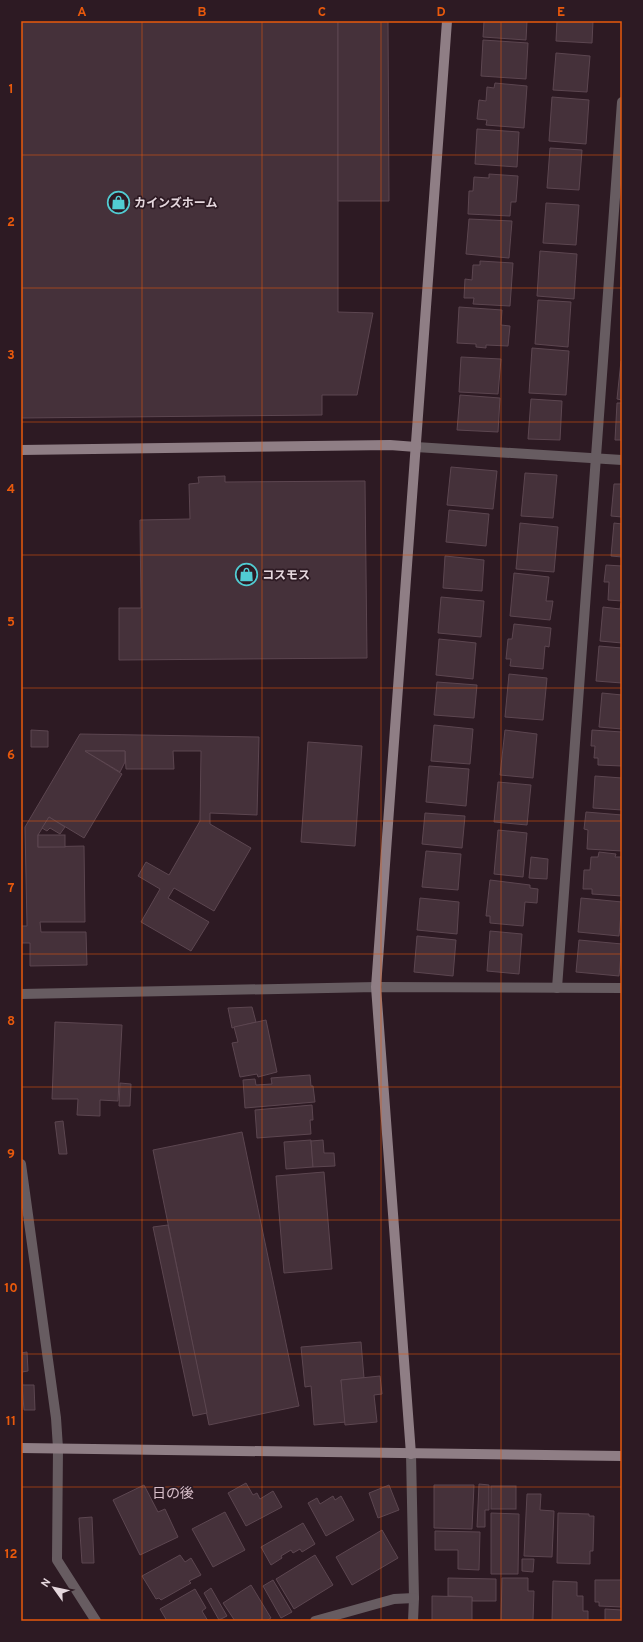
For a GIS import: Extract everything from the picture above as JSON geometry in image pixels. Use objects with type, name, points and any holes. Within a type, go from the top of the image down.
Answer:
[{"type":"street","points":[[413,1621],[414,1598],[411,1454],[376,987],[447,21]]},
{"type":"street","points":[[557,988],[622,102]]},
{"type":"street","points":[[21,450],[390,445],[622,460]]},
{"type":"street","points":[[21,994],[376,987],[622,988]]},
{"type":"street","points":[[21,1164],[56,1418],[58,1448],[58,1560],[96,1621]]},
{"type":"street","points":[[21,1448],[622,1456]]},
{"type":"street","points":[[315,1621],[394,1599],[414,1598]]},
{"type":"building","points":[[21,21],[338,21],[338,312],[373,313],[357,395],[322,395],[322,415],[21,418]]},
{"type":"building","points":[[338,21],[388,21],[389,201],[338,201]]},
{"type":"building","points":[[484,21],[527,21],[526,40],[483,37]]},
{"type":"building","points":[[557,21],[593,21],[592,43],[556,41]]},
{"type":"building","points":[[483,40],[528,43],[526,79],[481,76]]},
{"type":"building","points":[[556,53],[590,56],[587,92],[553,90]]},
{"type":"building","points":[[495,83],[527,86],[524,128],[486,125],[487,120],[477,119],[479,100],[486,101],[487,87],[494,88]]},
{"type":"building","points":[[552,97],[589,100],[586,144],[549,141]]},
{"type":"building","points":[[477,129],[519,132],[517,167],[475,164]]},
{"type":"building","points":[[550,148],[582,150],[579,190],[547,188]]},
{"type":"building","points":[[489,174],[518,176],[516,202],[511,202],[510,216],[468,214],[469,191],[473,191],[474,177],[489,178]]},
{"type":"building","points":[[546,203],[579,205],[576,245],[543,243]]},
{"type":"building","points":[[469,219],[512,221],[509,258],[466,254]]},
{"type":"building","points":[[540,251],[577,254],[574,299],[537,296]]},
{"type":"building","points":[[480,261],[513,263],[510,306],[473,304],[474,298],[464,298],[465,279],[472,280],[473,265],[480,265]]},
{"type":"building","points":[[538,300],[571,302],[568,347],[535,344]]},
{"type":"building","points":[[459,307],[502,310],[501,325],[510,326],[508,346],[486,345],[486,348],[476,347],[476,344],[457,343]]},
{"type":"building","points":[[532,348],[569,351],[566,395],[529,393]]},
{"type":"building","points":[[461,357],[501,359],[498,394],[459,392]]},
{"type":"building","points":[[621,361],[622,362],[622,400],[617,399]]},
{"type":"building","points":[[460,395],[500,398],[498,432],[457,430]]},
{"type":"building","points":[[531,399],[562,401],[560,440],[528,439]]},
{"type":"building","points":[[617,403],[622,403],[622,440],[615,440]]},
{"type":"building","points":[[451,467],[497,471],[493,509],[447,505]]},
{"type":"building","points":[[525,473],[557,475],[553,518],[521,516]]},
{"type":"building","points":[[225,476],[225,482],[365,481],[367,658],[119,660],[119,608],[141,608],[140,520],[190,519],[189,484],[199,483],[198,477]]},
{"type":"building","points":[[614,484],[622,484],[622,517],[611,516]]},
{"type":"building","points":[[449,510],[489,514],[486,546],[446,542]]},
{"type":"building","points":[[520,523],[558,527],[554,572],[516,569]]},
{"type":"building","points":[[614,523],[622,524],[622,557],[611,556]]},
{"type":"building","points":[[445,556],[484,560],[482,591],[443,588]]},
{"type":"building","points":[[606,565],[622,566],[622,601],[608,600],[609,582],[604,582]]},
{"type":"building","points":[[514,573],[549,577],[546,601],[553,601],[550,620],[510,616]]},
{"type":"building","points":[[441,597],[484,601],[481,637],[438,633]]},
{"type":"building","points":[[621,603],[622,643],[600,641],[603,607],[620,609]]},
{"type":"building","points":[[514,624],[551,628],[549,647],[545,646],[543,669],[510,666],[511,659],[506,659],[508,639],[512,639]]},
{"type":"building","points":[[439,639],[476,643],[473,679],[436,675]]},
{"type":"building","points":[[599,646],[622,648],[622,683],[596,681]]},
{"type":"building","points":[[509,674],[547,678],[543,720],[505,717]]},
{"type":"building","points":[[437,682],[477,685],[474,718],[434,715]]},
{"type":"building","points":[[602,693],[622,695],[622,729],[599,727]]},
{"type":"building","points":[[434,725],[473,729],[470,764],[431,761]]},
{"type":"building","points":[[31,730],[48,731],[48,747],[31,747]]},
{"type":"building","points":[[505,730],[537,734],[533,778],[500,775]]},
{"type":"building","points":[[592,730],[622,732],[622,766],[598,765],[598,758],[594,758],[595,746],[591,746]]},
{"type":"building","points":[[80,734],[259,737],[257,815],[210,813],[210,824],[251,848],[214,911],[174,888],[168,898],[209,922],[191,951],[141,922],[160,889],[138,876],[146,862],[169,875],[200,821],[201,751],[173,751],[174,769],[126,769],[125,751],[85,751],[122,774],[84,838],[49,817],[38,835],[38,847],[84,846],[85,922],[40,922],[41,932],[86,932],[87,965],[30,966],[30,943],[21,943],[21,926],[27,926],[25,827]]},
{"type":"building","points":[[308,742],[362,746],[355,846],[301,842]]},
{"type":"building","points":[[85,751],[125,751],[125,762],[120,772]]},
{"type":"building","points":[[429,766],[469,769],[466,806],[426,802]]},
{"type":"building","points":[[595,776],[622,778],[622,810],[593,808]]},
{"type":"building","points":[[498,782],[531,785],[527,825],[494,822]]},
{"type":"building","points":[[586,812],[622,815],[622,851],[587,849],[588,830],[584,829]]},
{"type":"building","points":[[425,813],[465,816],[462,848],[422,844]]},
{"type":"building","points":[[49,817],[65,827],[60,834],[50,828],[47,831],[42,828]]},
{"type":"building","points":[[498,830],[527,833],[523,877],[494,874]]},
{"type":"building","points":[[38,835],[65,835],[65,847],[38,847]]},
{"type":"building","points":[[426,851],[461,854],[458,890],[422,887]]},
{"type":"building","points":[[599,852],[616,854],[615,857],[622,857],[622,896],[592,894],[592,889],[583,889],[584,870],[590,870],[591,857],[598,857]]},
{"type":"building","points":[[531,857],[548,859],[547,879],[529,878]]},
{"type":"building","points":[[490,880],[530,885],[530,888],[538,889],[537,903],[525,902],[523,926],[490,923],[490,916],[486,916]]},
{"type":"building","points":[[420,898],[459,902],[457,934],[417,930]]},
{"type":"building","points":[[581,898],[622,902],[619,936],[578,932]]},
{"type":"building","points":[[490,931],[522,934],[519,974],[487,971]]},
{"type":"building","points":[[417,936],[456,940],[453,976],[414,972]]},
{"type":"building","points":[[579,940],[622,944],[619,976],[576,972]]},
{"type":"building","points":[[252,1007],[256,1022],[232,1028],[228,1008]]},
{"type":"building","points":[[266,1020],[277,1072],[258,1077],[257,1074],[240,1077],[232,1043],[238,1042],[234,1027]]},
{"type":"building","points":[[55,1022],[122,1025],[118,1101],[100,1100],[100,1116],[77,1115],[78,1099],[52,1099]]},
{"type":"building","points":[[310,1075],[315,1102],[245,1108],[243,1080],[255,1079],[256,1085],[272,1084],[271,1078]]},
{"type":"building","points":[[120,1083],[131,1084],[130,1106],[119,1106]]},
{"type":"building","points":[[312,1105],[313,1120],[310,1120],[311,1134],[257,1138],[255,1110]]},
{"type":"building","points":[[63,1121],[67,1154],[59,1154],[55,1122]]},
{"type":"building","points":[[242,1132],[299,1406],[209,1425],[153,1150]]},
{"type":"building","points":[[311,1140],[313,1167],[286,1169],[284,1142]]},
{"type":"building","points":[[323,1140],[324,1153],[334,1153],[335,1166],[313,1167],[311,1141]]},
{"type":"building","points":[[324,1172],[332,1269],[284,1273],[276,1176]]},
{"type":"building","points":[[168,1225],[207,1413],[193,1416],[153,1227]]},
{"type":"building","points":[[361,1342],[364,1378],[341,1380],[346,1422],[314,1425],[311,1386],[305,1387],[301,1347]]},
{"type":"building","points":[[27,1352],[28,1371],[22,1372],[23,1391],[21,1391],[21,1353]]},
{"type":"building","points":[[380,1376],[382,1394],[374,1395],[377,1422],[345,1425],[341,1380]]},
{"type":"building","points":[[22,1385],[34,1385],[35,1410],[24,1410]]},
{"type":"building","points":[[246,1483],[253,1495],[257,1493],[260,1499],[273,1491],[282,1507],[246,1526],[228,1493]]},
{"type":"building","points":[[479,1484],[489,1485],[489,1510],[485,1510],[485,1527],[477,1527]]},
{"type":"building","points":[[144,1485],[158,1512],[165,1509],[178,1537],[140,1555],[113,1500]]},
{"type":"building","points":[[389,1485],[399,1510],[378,1518],[369,1493]]},
{"type":"building","points":[[434,1485],[474,1485],[472,1529],[434,1528]]},
{"type":"building","points":[[491,1486],[516,1486],[516,1509],[491,1509]]},
{"type":"building","points":[[527,1494],[541,1494],[540,1510],[554,1511],[552,1557],[524,1556]]},
{"type":"building","points":[[333,1496],[335,1500],[341,1496],[354,1520],[326,1536],[308,1503],[317,1498],[320,1504]]},
{"type":"building","points":[[225,1512],[245,1550],[213,1567],[192,1529]]},
{"type":"building","points":[[491,1513],[519,1514],[518,1574],[491,1574]]},
{"type":"building","points":[[558,1513],[589,1514],[589,1516],[594,1516],[593,1551],[590,1551],[590,1564],[557,1563]]},
{"type":"building","points":[[92,1517],[94,1563],[82,1563],[79,1518]]},
{"type":"building","points":[[303,1523],[315,1544],[302,1552],[300,1549],[293,1553],[291,1550],[271,1565],[261,1547]]},
{"type":"building","points":[[382,1530],[398,1558],[352,1585],[336,1557]]},
{"type":"building","points":[[435,1531],[480,1532],[479,1570],[458,1569],[458,1550],[435,1550]]},
{"type":"building","points":[[180,1555],[185,1562],[191,1558],[201,1575],[189,1581],[191,1583],[161,1600],[159,1598],[156,1599],[142,1576]]},
{"type":"building","points":[[315,1555],[333,1585],[294,1609],[276,1579]]},
{"type":"building","points":[[522,1559],[534,1559],[533,1572],[522,1571]]},
{"type":"building","points":[[448,1578],[496,1579],[496,1601],[472,1601],[472,1597],[448,1596]]},
{"type":"building","points":[[502,1578],[528,1578],[528,1591],[534,1591],[533,1620],[501,1621]]},
{"type":"building","points":[[273,1580],[292,1612],[281,1618],[263,1586]]},
{"type":"building","points":[[595,1580],[622,1580],[622,1607],[599,1606],[599,1602],[595,1602]]},
{"type":"building","points":[[553,1581],[577,1582],[577,1596],[583,1596],[583,1611],[588,1611],[588,1621],[552,1621]]},
{"type":"building","points":[[251,1585],[271,1618],[266,1621],[235,1621],[223,1603]]},
{"type":"building","points":[[211,1588],[227,1616],[219,1620],[204,1593]]},
{"type":"building","points":[[195,1589],[206,1608],[202,1611],[208,1621],[167,1621],[160,1609]]},
{"type":"building","points":[[432,1596],[472,1597],[472,1621],[432,1621]]},
{"type":"building","points":[[605,1609],[622,1610],[622,1621],[605,1621]]},
{"type":"place","name":"カインズホーム","points":[[119,203]]},
{"type":"place","name":"コスモス","points":[[246,575]]},
{"type":"district","name":"日の後","points":[[173,1493]]}]
